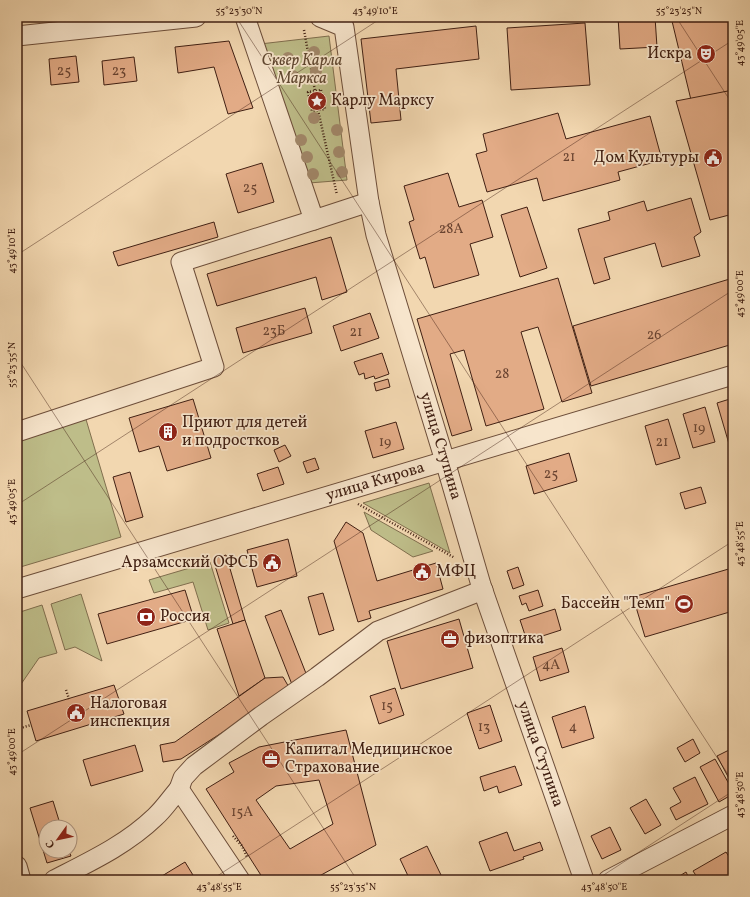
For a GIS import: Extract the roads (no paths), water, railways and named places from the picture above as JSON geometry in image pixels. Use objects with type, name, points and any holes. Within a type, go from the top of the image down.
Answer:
[{"type":"street","points":[[17,36],[196,17]]},
{"type":"street","points":[[245,17],[314,220]]},
{"type":"street","name":"улица Ступина","points":[[320,17],[344,27],[369,202],[376,235],[483,590],[584,880]]},
{"type":"street","points":[[17,432],[214,367],[181,262],[369,202]]},
{"type":"street","name":"улица Кирова","points":[[17,589],[733,375]]},
{"type":"street","points":[[54,880],[112,849],[138,832],[156,817],[179,789],[183,778],[194,766],[261,716],[317,678],[378,631],[483,590]]},
{"type":"street","points":[[179,789],[240,880]]},
{"type":"street","points":[[608,880],[733,815]]},
{"type":"street","points":[[17,866],[21,880]]},
{"type":"place","name":"Искра","points":[[706,54]]},
{"type":"place","name":"Карлу Марксу","points":[[317,101]]},
{"type":"place","name":"Дом Культуры","points":[[713,158]]},
{"type":"place","name":"Приют для детей и подростков","points":[[168,432]]},
{"type":"place","name":"Арзамсский ОФСБ","points":[[272,563]]},
{"type":"place","name":"МФЦ","points":[[422,572]]},
{"type":"place","name":"Бассейн \"Темп\"","points":[[684,604]]},
{"type":"place","name":"Россия","points":[[146,617]]},
{"type":"place","name":"физоптика","points":[[450,639]]},
{"type":"place","name":"Налоговая инспекция","points":[[76,713]]},
{"type":"place","name":"Капитал Медицинское Страхование","points":[[271,759]]},
{"type":"park label","name":"Сквер Карла Маркса","points":[[302,70]]}]
